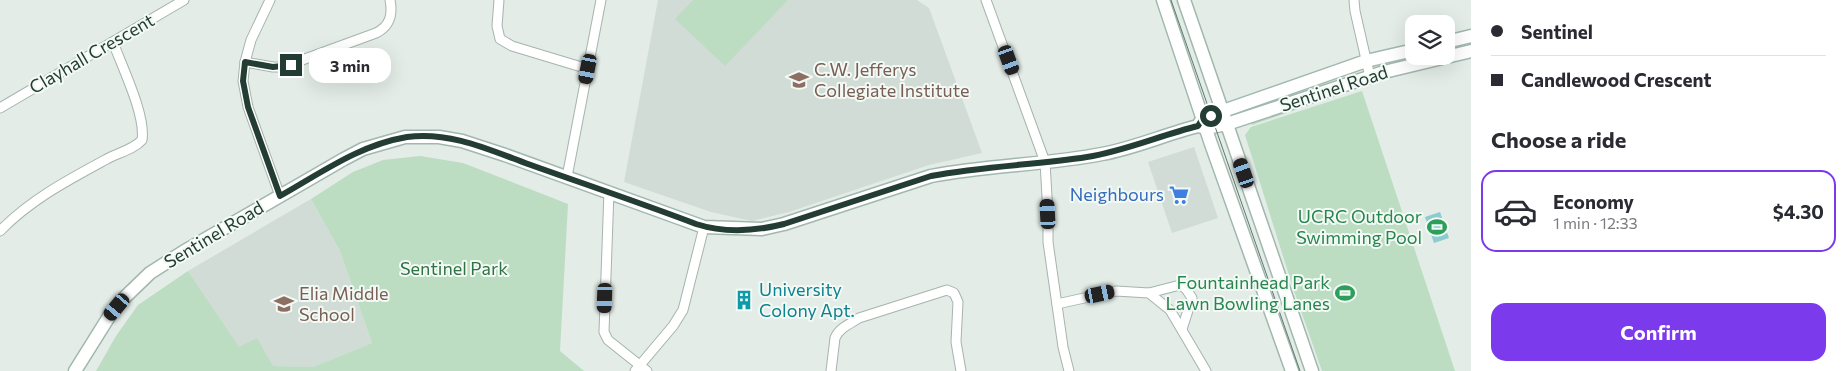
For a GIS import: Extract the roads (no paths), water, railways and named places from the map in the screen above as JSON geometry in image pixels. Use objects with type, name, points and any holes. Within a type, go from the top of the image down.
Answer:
[{"type":"street","name":"Clayhall Crescent","points":[[0,108],[184,0]]},
{"type":"street","points":[[268,0],[245,62],[243,81],[248,107],[280,196]]},
{"type":"street","points":[[245,62],[283,67],[376,33],[382,30],[390,20],[390,0]]},
{"type":"street","points":[[500,0],[497,26],[500,39],[512,46],[588,69]]},
{"type":"street","points":[[567,176],[601,0]]},
{"type":"street","points":[[986,0],[1045,162],[1048,242],[1063,347],[1069,371]]},
{"type":"street","points":[[1163,0],[1202,124],[1292,371]]},
{"type":"street","points":[[1184,0],[1312,371]]},
{"type":"street","points":[[1354,0],[1370,77]]},
{"type":"street","points":[[1455,40],[1471,36]]},
{"type":"street","points":[[0,231],[17,213],[35,200],[106,159],[131,148],[142,140],[141,116],[113,42]]},
{"type":"street","name":"Sentinel Road","points":[[1202,124],[1227,124],[1370,77],[1471,51]]},
{"type":"street","name":"Sentinel Road","points":[[75,371],[110,315],[150,273],[183,252],[363,149],[414,136],[439,137],[462,141],[567,176],[704,227],[762,229],[784,224],[931,176],[1111,152],[1202,124],[1223,111],[1366,61],[1405,52]]},
{"type":"street","points":[[609,192],[604,332],[608,340],[640,369],[683,310],[704,227]]},
{"type":"street","points":[[1057,304],[1116,291],[1149,293],[1180,285],[1186,289],[1192,298],[1182,329]]},
{"type":"street","points":[[831,371],[835,338],[837,333],[846,326],[859,318],[947,290],[954,292],[958,302],[956,342],[961,371]]},
{"type":"street","points":[[1149,293],[1170,310],[1206,371]]},
{"type":"water","name":"UCRC Outdoor Swimming Pool","points":[[1440,212],[1449,238],[1434,243],[1425,217]]},
{"type":"tram line","points":[[1171,0],[1300,371]]},
{"type":"place","name":"C.W. Jefferys Collegiate Institute","points":[[799,80]]},
{"type":"place","name":"Neighbours","points":[[1179,195]]},
{"type":"place","name":"UCRC Outdoor Swimming Pool","points":[[1437,227]]},
{"type":"place","name":"Fountainhead Park Lawn Bowling Lanes","points":[[1345,293]]},
{"type":"place","name":"University Colony Apt.","points":[[744,300]]},
{"type":"place","name":"Elia Middle School","points":[[284,304]]},
{"type":"park label","name":"Sentinel Park","points":[[454,269]]}]
